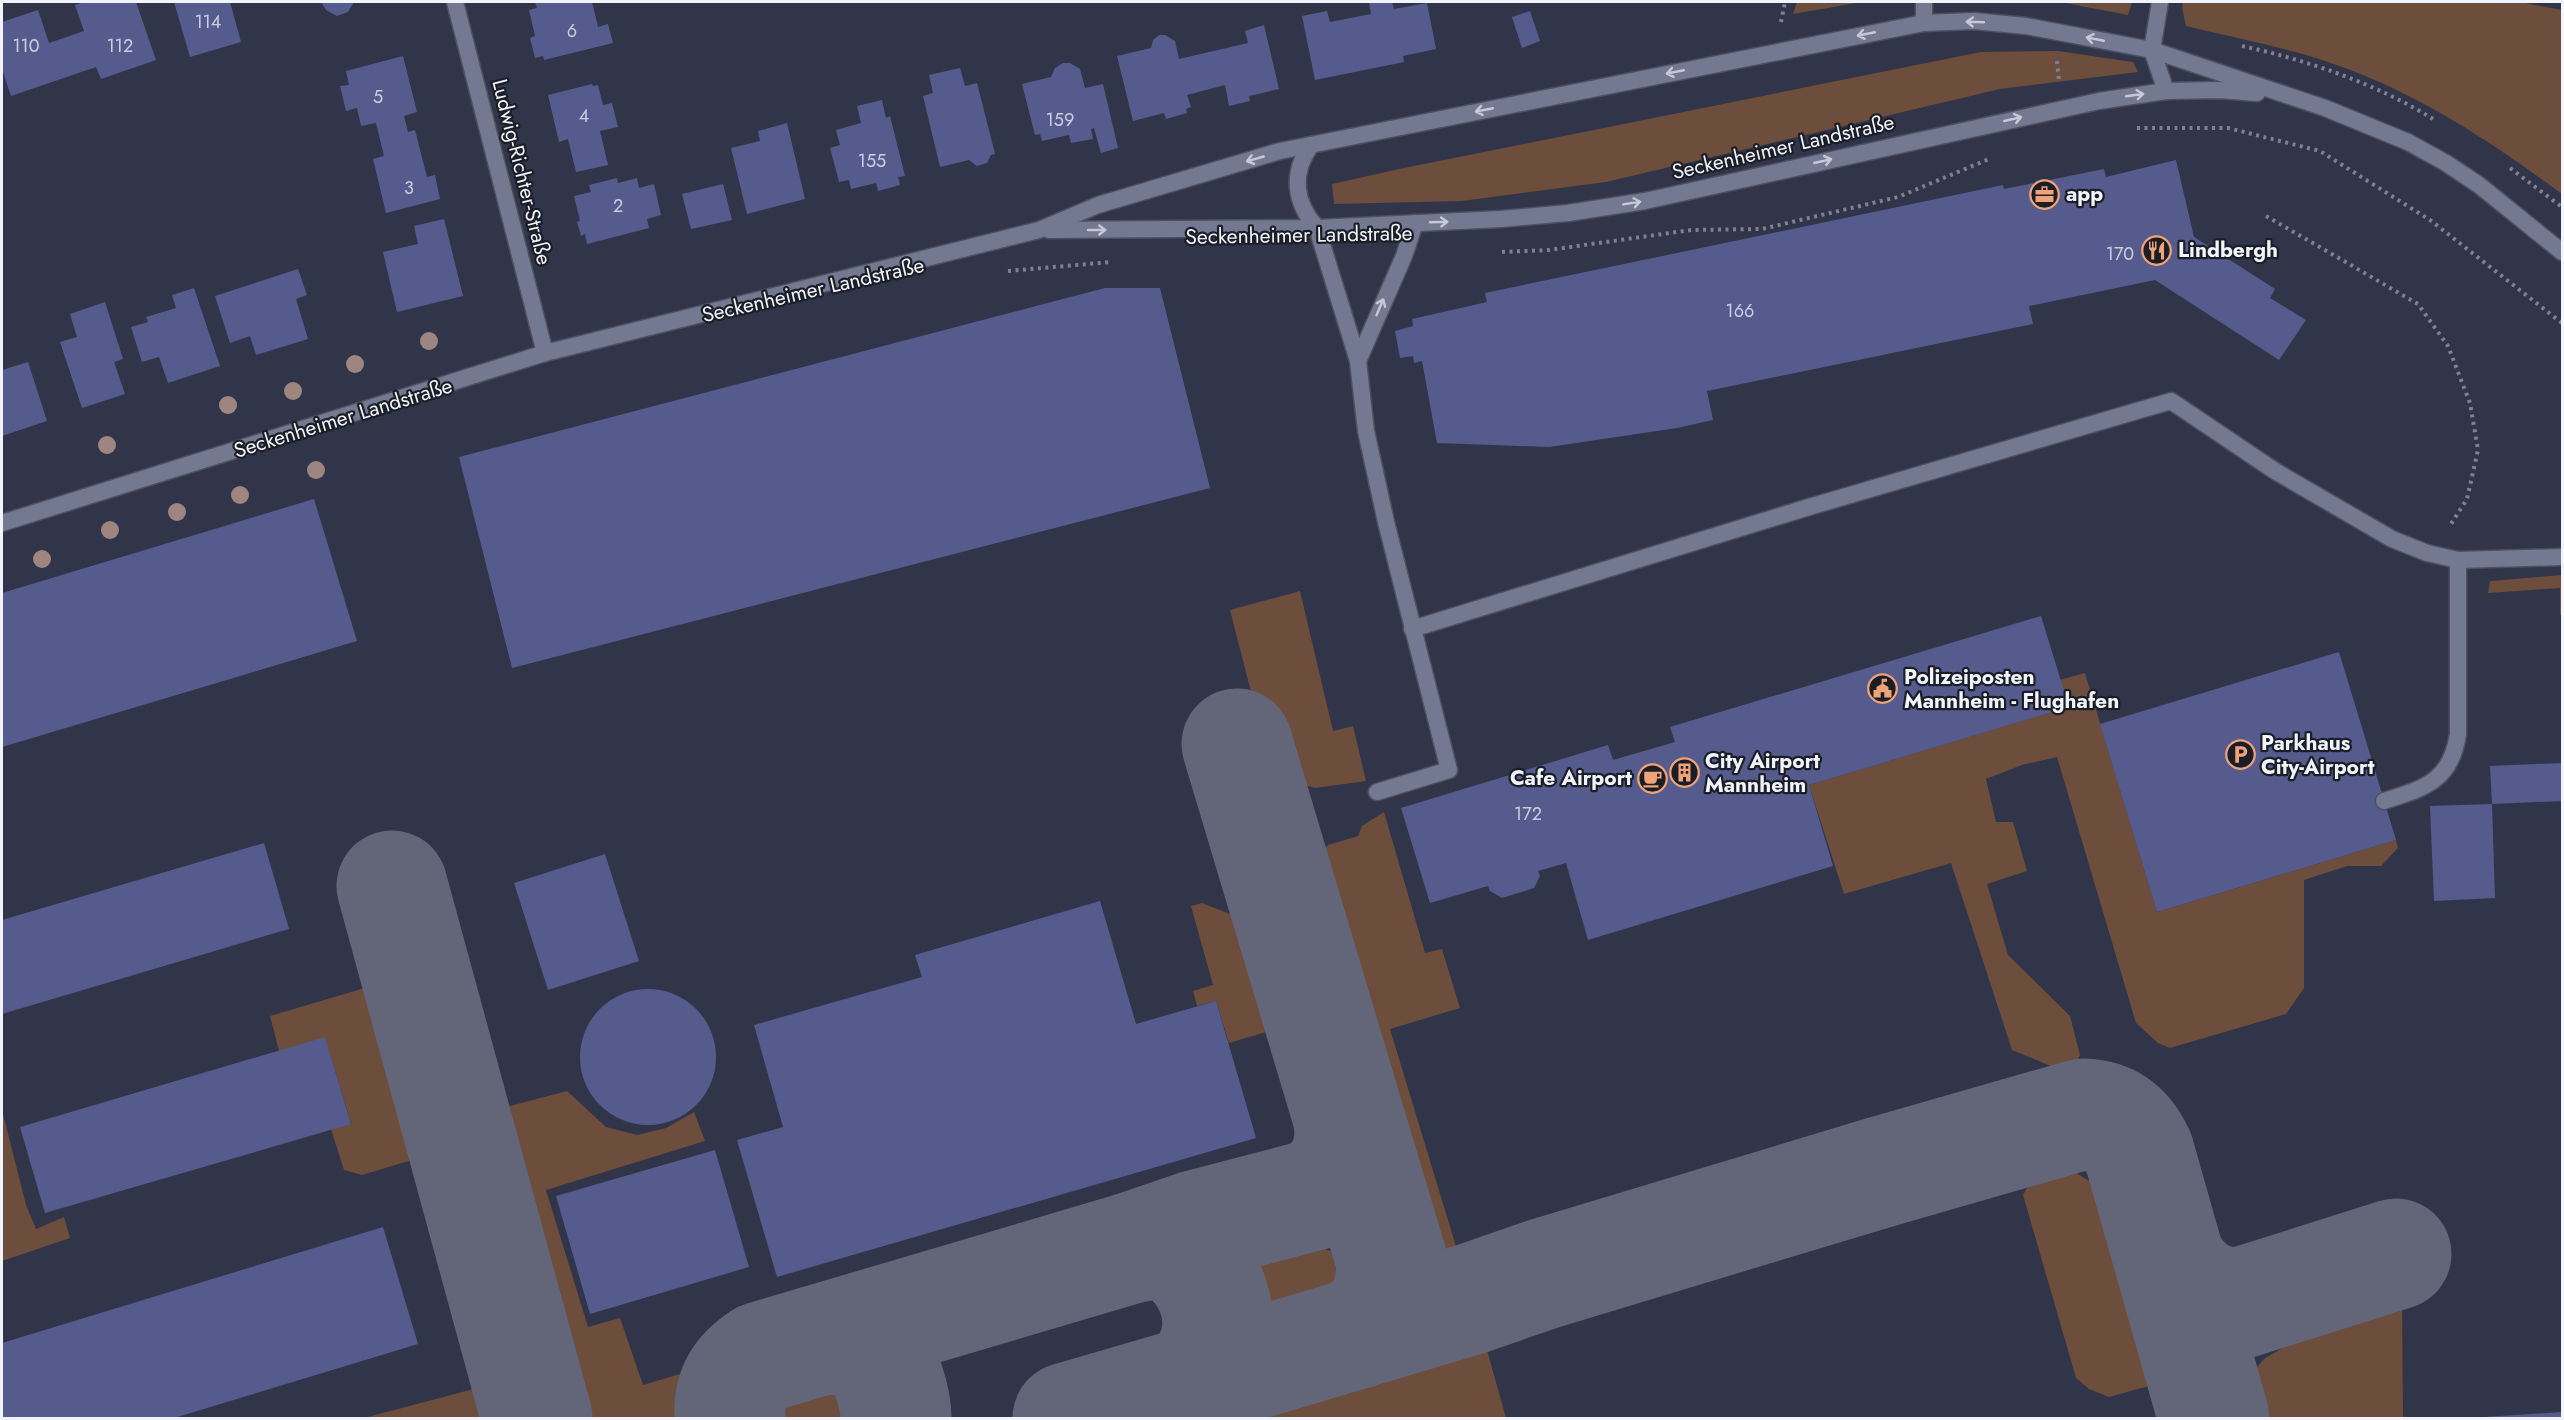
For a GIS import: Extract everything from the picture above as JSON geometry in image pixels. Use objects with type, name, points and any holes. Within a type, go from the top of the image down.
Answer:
[{"type":"main road","name":"Ludwig-Richter-Straße","points":[[455,2],[545,353]]},
{"type":"main road","points":[[1924,2],[1924,23]]},
{"type":"main road","points":[[2160,2],[2152,50],[2166,90]]},
{"type":"main road","name":"Seckenheimer Landstraße","points":[[2,524],[545,353],[1039,230],[1098,205],[1280,152],[1924,23],[1974,21],[2026,26],[2152,50],[2366,125],[2408,142],[2480,185],[2562,252]]},
{"type":"main road","name":"Seckenheimer Landstraße","points":[[1039,230],[1317,228],[1501,219],[1568,213],[1645,201],[2052,110],[2166,90],[2220,90],[2282,95]]},
{"type":"main road","points":[[1311,145],[1302,157],[1298,172],[1297,188],[1300,203],[1317,228],[1358,361],[1366,431],[1412,629],[1449,770],[1377,792]]},
{"type":"main road","points":[[1358,361],[1404,256],[1415,223]]},
{"type":"main road","points":[[1412,629],[1809,507],[2171,401],[2275,471],[2392,539],[2427,553],[2458,560],[2562,557]]},
{"type":"main road","points":[[2384,801],[2414,791],[2432,781],[2449,767],[2456,750],[2458,734],[2458,560]]},
{"type":"path","points":[[2130,128],[2228,128],[2320,151],[2430,220],[2562,323]]},
{"type":"path","points":[[1493,252],[1549,250],[1691,230],[1762,229],[1898,197],[1996,156]]},
{"type":"path","points":[[2266,216],[2418,304],[2448,346],[2470,403],[2478,450],[2467,499],[2439,543],[2427,553]]},
{"type":"path","points":[[1003,272],[1123,261]]},
{"type":"shaded area","points":[[1797,2],[1862,2],[1793,14]]},
{"type":"shaded area","points":[[2060,2],[2132,2],[2128,15]]},
{"type":"shaded area","points":[[2183,2],[2520,2],[2562,10],[2562,194],[2514,159],[2464,127],[2386,85],[2316,58],[2186,26]]},
{"type":"shaded area","points":[[2058,51],[2133,62],[2138,72],[2000,89],[1606,182],[1462,201],[1334,204],[1332,184],[1404,168],[1981,52]]},
{"type":"shaded area","points":[[2562,575],[2562,615],[2560,615],[2560,588],[2488,593],[2490,581]]},
{"type":"shaded area","points":[[1300,591],[1333,731],[1353,726],[1366,781],[1315,788],[1289,780],[1269,762],[1230,610]]},
{"type":"shaded area","points":[[2085,673],[2157,912],[2396,840],[2398,848],[2381,866],[2347,866],[2304,880],[2304,988],[2286,1014],[2170,1048],[2158,1043],[2136,1023],[2057,757],[2022,765],[1986,779],[1996,822],[2013,822],[2027,871],[1987,884],[2008,955],[2070,1016],[2080,1055],[2070,1074],[2012,1050],[1951,863],[1844,894],[1809,785],[2068,707],[2060,680]]},
{"type":"shaded area","points":[[1384,812],[1425,953],[1442,949],[1460,1008],[1390,1029],[1458,1253],[1435,1247],[1413,1222],[1311,861],[1328,845],[1358,836],[1362,826]]},
{"type":"shaded area","points":[[1202,903],[1230,914],[1260,936],[1286,1026],[1229,1043],[1216,1001],[1197,1006],[1193,991],[1213,985],[1191,906]]},
{"type":"shaded area","points":[[375,985],[387,992],[430,1145],[422,1157],[362,1175],[344,1170],[331,1129],[351,1123],[325,1038],[279,1051],[270,1016]]},
{"type":"shaded area","points":[[567,1091],[606,1127],[637,1135],[666,1128],[694,1112],[705,1141],[546,1190],[588,1327],[620,1318],[643,1385],[680,1374],[691,1418],[559,1418],[512,1270],[495,1124],[502,1108]]},
{"type":"shaded area","points":[[2,1110],[26,1205],[36,1229],[64,1217],[70,1238],[2,1261]]},
{"type":"shaded area","points":[[2052,1161],[2063,1165],[2120,1200],[2168,1369],[2156,1384],[2109,1397],[2089,1389],[2076,1378],[2023,1195],[2037,1170]]},
{"type":"shaded area","points":[[1311,1245],[1331,1251],[1339,1282],[1337,1298],[1323,1311],[1288,1325],[1266,1325],[1255,1319],[1246,1311],[1241,1300],[1240,1288],[1243,1277],[1250,1267],[1261,1259]]},
{"type":"shaded area","points":[[2402,1299],[2403,1418],[2247,1418],[2239,1387],[2264,1359],[2284,1347]]},
{"type":"shaded area","points":[[1453,1323],[1483,1336],[1506,1418],[1130,1418],[1422,1326]]},
{"type":"shaded area","points":[[841,1386],[862,1396],[869,1406],[872,1418],[765,1418],[768,1409],[778,1399]]},
{"type":"shaded area","points":[[481,1387],[508,1400],[513,1418],[364,1418]]},
{"type":"building","points":[[84,2],[136,2],[156,60],[101,79],[96,67],[11,96],[2,69],[2,22],[38,10],[49,43],[84,31],[75,5]]},
{"type":"building","points":[[174,2],[230,2],[241,42],[190,57]]},
{"type":"building","points":[[321,2],[354,2],[348,12],[337,16],[326,10]]},
{"type":"building","points":[[535,2],[592,2],[598,27],[608,24],[613,43],[544,60],[543,56],[535,58],[530,38],[535,36],[529,10],[537,8]]},
{"type":"building","points":[[1369,2],[1392,2],[1394,9],[1427,3],[1436,49],[1403,56],[1404,62],[1315,80],[1302,16],[1327,11],[1330,22],[1371,14]]},
{"type":"building","points":[[1530,11],[1540,41],[1522,48],[1512,17]]},
{"type":"building","points":[[1264,25],[1279,89],[1249,96],[1250,101],[1229,106],[1225,85],[1187,95],[1191,107],[1186,109],[1187,113],[1166,119],[1164,113],[1133,121],[1117,56],[1151,48],[1153,40],[1159,35],[1165,35],[1175,41],[1179,59],[1248,43],[1245,31]]},
{"type":"building","points":[[403,56],[417,112],[404,116],[408,132],[415,130],[427,177],[435,175],[440,199],[386,213],[373,159],[384,156],[376,123],[361,126],[357,108],[346,111],[340,86],[349,85],[346,71]]},
{"type":"building","points":[[1063,63],[1070,63],[1080,69],[1085,88],[1103,84],[1118,148],[1101,153],[1094,128],[1091,129],[1093,139],[1071,143],[1069,135],[1042,141],[1040,134],[1035,135],[1022,84],[1051,77],[1055,68]]},
{"type":"building","points":[[960,68],[965,86],[977,83],[995,154],[991,155],[987,163],[977,166],[969,160],[940,167],[923,96],[933,93],[929,75]]},
{"type":"building","points":[[592,84],[593,86],[598,85],[603,105],[612,103],[618,127],[600,131],[608,165],[576,172],[568,139],[559,142],[548,95]]},
{"type":"building","points":[[882,100],[886,118],[890,116],[905,176],[898,177],[900,185],[878,191],[876,183],[851,189],[849,180],[839,182],[830,148],[840,145],[836,130],[861,123],[857,106]]},
{"type":"building","points":[[787,123],[805,199],[747,214],[731,148],[760,141],[758,131]]},
{"type":"building","points":[[2176,160],[2194,237],[2275,289],[2270,298],[2306,320],[2279,360],[2155,280],[2029,306],[2033,324],[1707,391],[1713,420],[1677,428],[1549,447],[1437,443],[1422,361],[1414,363],[1413,356],[1400,358],[1395,331],[1413,326],[1412,319],[1487,302],[1485,293],[2003,185],[2004,189],[2104,169],[2106,177]]},
{"type":"building","points":[[617,178],[618,183],[637,178],[639,188],[654,184],[661,215],[647,219],[649,228],[587,244],[585,234],[581,236],[577,222],[580,221],[574,196],[591,192],[589,185]]},
{"type":"building","points":[[723,184],[732,220],[691,229],[682,194]]},
{"type":"building","points":[[444,219],[463,296],[397,312],[383,252],[418,244],[414,226]]},
{"type":"building","points":[[298,269],[307,295],[296,299],[308,339],[256,355],[250,336],[230,343],[215,296]]},
{"type":"building","points":[[194,288],[220,366],[168,383],[159,357],[142,362],[131,327],[148,322],[146,317],[176,308],[172,295]]},
{"type":"building","points":[[1105,288],[1160,288],[1210,488],[512,668],[459,457]]},
{"type":"building","points":[[105,302],[123,359],[114,362],[125,394],[82,408],[60,342],[77,337],[70,314]]},
{"type":"building","points":[[28,362],[47,421],[2,436],[2,370]]},
{"type":"building","points":[[314,499],[357,641],[2,747],[2,593]]},
{"type":"building","name":"City Airport Mannheim","points":[[2041,616],[2069,707],[1809,785],[1833,866],[1588,940],[1566,863],[1538,871],[1540,876],[1534,888],[1502,898],[1490,891],[1488,886],[1430,903],[1401,808],[1608,745],[1613,760],[1675,742],[1670,727]]},
{"type":"building","name":"Parkhaus City-Airport","points":[[2339,652],[2396,840],[2157,912],[2100,724]]},
{"type":"building","points":[[2562,763],[2562,801],[2492,804],[2490,766]]},
{"type":"building","points":[[2492,804],[2495,898],[2434,901],[2430,806]]},
{"type":"building","points":[[264,843],[289,929],[2,1014],[2,920]]},
{"type":"building","points":[[605,854],[639,961],[548,990],[514,883]]},
{"type":"building","points":[[1100,901],[1136,1024],[1216,1001],[1256,1138],[777,1277],[737,1140],[783,1127],[754,1025],[922,977],[915,955]]},
{"type":"building","points":[[648,989],[674,994],[696,1009],[711,1031],[716,1057],[711,1083],[696,1105],[674,1120],[648,1125],[622,1120],[600,1105],[585,1083],[580,1057],[585,1031],[600,1009],[622,994]]},
{"type":"building","points":[[325,1037],[351,1124],[45,1213],[20,1127]]},
{"type":"building","points":[[715,1150],[749,1267],[590,1314],[556,1196]]},
{"type":"building","points":[[383,1227],[418,1344],[174,1418],[2,1418],[2,1343]]},
{"type":"building","points":[[2562,1412],[2562,1418],[2484,1418],[2484,1417]]},
{"type":"taxiway","points":[[1237,744],[1392,1262],[1390,1285],[1384,1304],[1373,1320],[1355,1334]]},
{"type":"taxiway","points":[[392,886],[537,1418]]},
{"type":"taxiway","points":[[1068,1418],[1471,1299],[1543,1274],[1881,1172],[2083,1114],[2102,1117],[2117,1124],[2129,1136],[2139,1153],[2214,1418]]},
{"type":"taxiway","points":[[1134,1247],[1195,1226],[1313,1195],[1331,1181],[1343,1164],[1349,1144],[1349,1121]]},
{"type":"taxiway","points":[[730,1418],[733,1390],[747,1369],[762,1357],[1134,1247],[1152,1245],[1167,1246],[1186,1256],[1197,1267],[1213,1296],[1218,1328],[1215,1343],[1210,1358],[1188,1383]]},
{"type":"taxiway","points":[[2170,1262],[2184,1280],[2200,1293],[2219,1301],[2241,1303],[2396,1254]]},
{"type":"taxiway","points":[[816,1341],[842,1339],[870,1350],[884,1369],[889,1382],[896,1418]]},
{"type":"place","name":"app","points":[[2045,194]]},
{"type":"place","name":"Lindbergh","points":[[2157,250]]},
{"type":"place","name":"Polizeiposten Mannheim - Flughafen","points":[[1883,689]]},
{"type":"place","name":"Parkhaus City-Airport","points":[[2240,755]]},
{"type":"place","name":"City Airport Mannheim","points":[[1684,773]]},
{"type":"place","name":"Cafe Airport","points":[[1653,778]]}]
